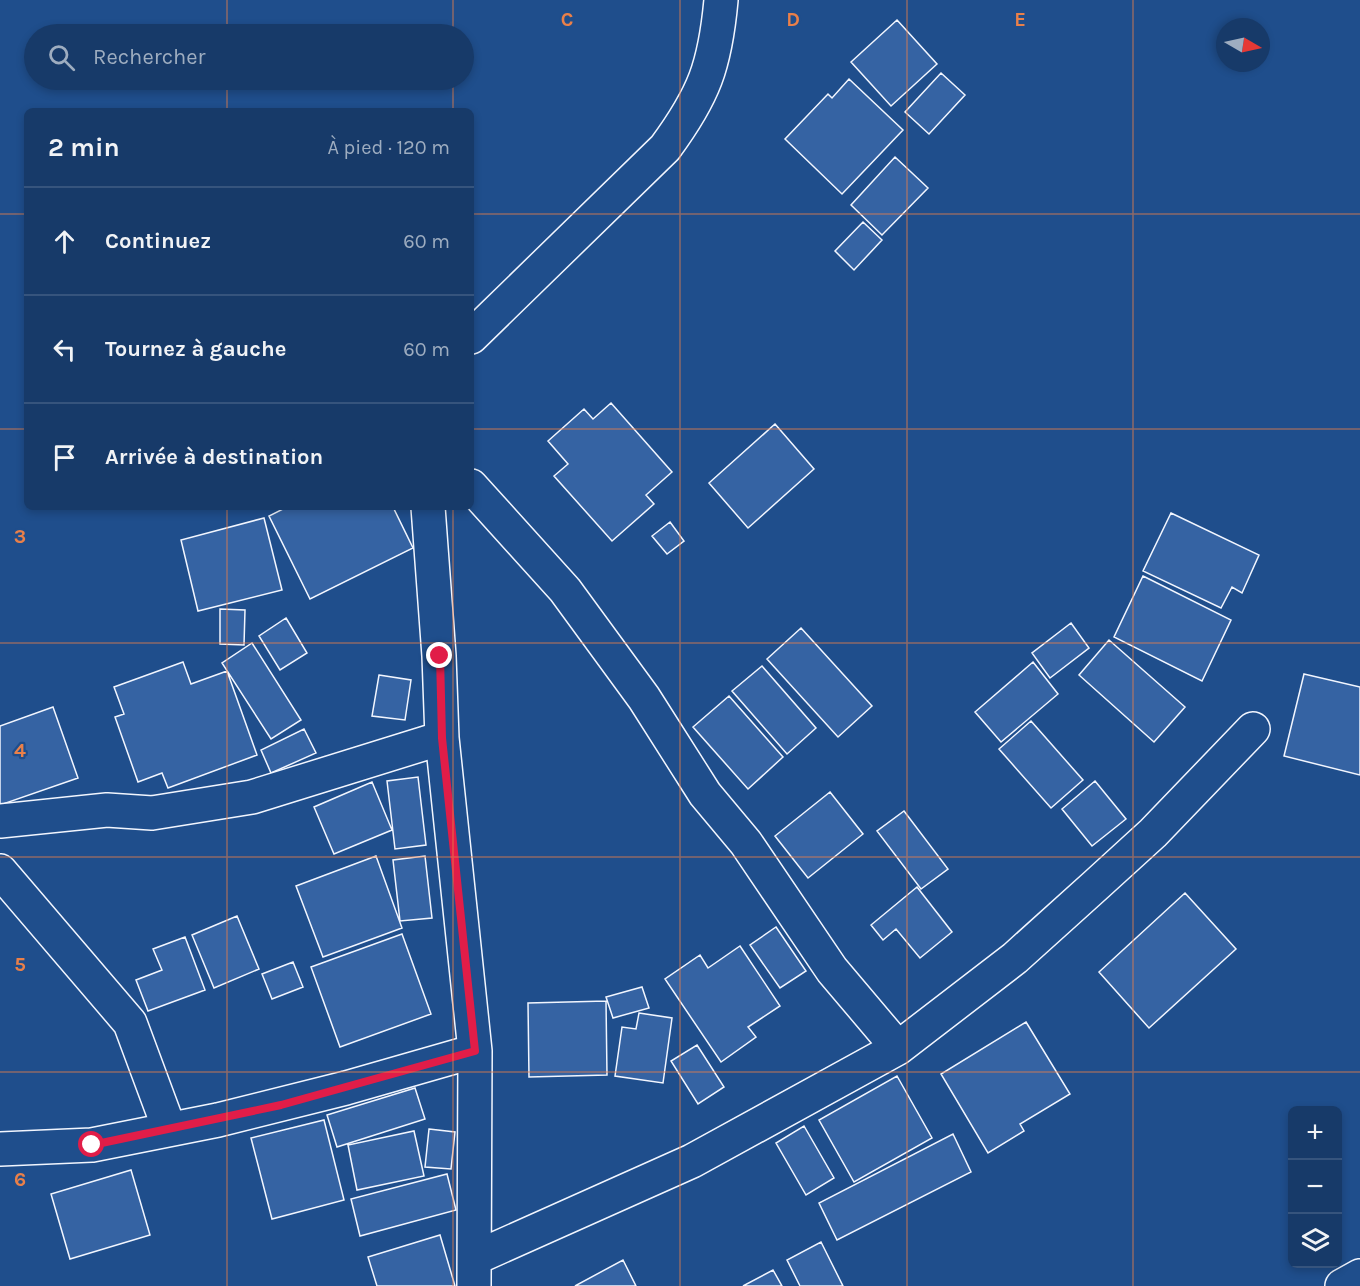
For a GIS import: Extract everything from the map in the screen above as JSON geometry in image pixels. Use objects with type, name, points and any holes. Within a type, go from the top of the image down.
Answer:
[{"type":"main road","points":[[474,334],[665,148],[691,113],[711,68],[721,0]]},
{"type":"main road","points":[[474,489],[565,590],[644,698],[705,794],[746,843],[832,969],[898,1048]]},
{"type":"main road","points":[[428,510],[440,656],[442,738],[475,1051],[475,1272],[692,1161],[898,1048],[1015,958],[1153,833],[1252,729]]},
{"type":"main road","points":[[0,821],[107,810],[152,813],[252,797],[442,738]]},
{"type":"main road","points":[[0,872],[130,1023],[169,1128]]},
{"type":"main road","points":[[0,1149],[92,1145],[281,1105],[475,1051]]},
{"type":"main road","points":[[1342,1286],[1360,1276]]},
{"type":"building","points":[[897,20],[937,64],[891,106],[851,62]]},
{"type":"building","points":[[941,73],[965,95],[929,134],[905,112]]},
{"type":"building","points":[[849,79],[903,130],[842,194],[785,139],[828,94],[832,98]]},
{"type":"building","points":[[895,157],[928,188],[882,235],[851,205]]},
{"type":"building","points":[[863,222],[882,240],[854,270],[835,251]]},
{"type":"building","points":[[611,403],[672,472],[646,495],[654,504],[612,541],[554,476],[568,464],[548,441],[584,409],[593,419]]},
{"type":"building","points":[[775,424],[814,469],[748,528],[709,483]]},
{"type":"building","points":[[281,510],[394,510],[413,548],[310,599],[269,516]]},
{"type":"building","points":[[1171,513],[1259,555],[1242,593],[1232,587],[1221,608],[1143,571]]},
{"type":"building","points":[[264,518],[282,590],[198,611],[181,540]]},
{"type":"building","points":[[670,522],[684,541],[667,554],[652,536]]},
{"type":"building","points":[[1143,576],[1231,620],[1202,681],[1114,637]]},
{"type":"building","points":[[220,609],[245,610],[244,645],[220,644]]},
{"type":"building","points":[[286,618],[307,653],[280,670],[259,636]]},
{"type":"building","points":[[1071,623],[1089,648],[1050,678],[1032,653]]},
{"type":"building","points":[[801,628],[872,706],[838,737],[767,659]]},
{"type":"building","points":[[1109,640],[1185,707],[1154,742],[1079,675]]},
{"type":"building","points":[[252,643],[301,720],[271,739],[222,663]]},
{"type":"building","points":[[183,662],[191,684],[227,671],[257,755],[168,788],[162,773],[138,782],[115,717],[124,714],[114,687]]},
{"type":"building","points":[[1033,662],[1058,694],[1001,742],[975,712]]},
{"type":"building","points":[[762,666],[816,728],[787,754],[732,691]]},
{"type":"building","points":[[1304,674],[1360,687],[1360,775],[1284,756]]},
{"type":"building","points":[[379,675],[411,680],[405,720],[372,716]]},
{"type":"building","points":[[729,696],[783,757],[748,789],[693,727]]},
{"type":"building","points":[[53,707],[78,778],[0,805],[0,726]]},
{"type":"building","points":[[1031,721],[1083,780],[1051,808],[999,749]]},
{"type":"building","points":[[304,729],[316,753],[271,773],[261,750]]},
{"type":"building","points":[[418,777],[426,845],[395,849],[387,781]]},
{"type":"building","points":[[1095,781],[1126,819],[1092,846],[1062,809]]},
{"type":"building","points":[[372,782],[392,830],[334,854],[314,807]]},
{"type":"building","points":[[830,792],[863,834],[808,878],[775,836]]},
{"type":"building","points":[[904,811],[948,869],[921,889],[877,831]]},
{"type":"building","points":[[376,856],[402,928],[323,957],[296,886]]},
{"type":"building","points":[[425,856],[432,918],[400,921],[393,860]]},
{"type":"building","points":[[917,887],[952,932],[920,958],[896,929],[883,940],[871,925]]},
{"type":"building","points":[[1185,893],[1236,949],[1149,1028],[1099,972]]},
{"type":"building","points":[[237,916],[259,969],[214,988],[192,935]]},
{"type":"building","points":[[776,927],[806,971],[780,988],[750,945]]},
{"type":"building","points":[[402,934],[431,1014],[340,1047],[311,967]]},
{"type":"building","points":[[185,937],[205,990],[148,1011],[136,980],[162,970],[153,949]]},
{"type":"building","points":[[740,946],[780,1006],[748,1027],[756,1037],[721,1062],[665,979],[700,955],[708,968]]},
{"type":"building","points":[[293,962],[303,987],[272,999],[262,974]]},
{"type":"building","points":[[642,987],[649,1008],[613,1018],[606,997]]},
{"type":"building","points":[[606,1001],[607,1075],[529,1077],[528,1003]]},
{"type":"building","points":[[639,1013],[672,1018],[663,1083],[615,1076],[622,1027],[636,1029]]},
{"type":"building","points":[[1026,1022],[1070,1094],[1020,1124],[1024,1131],[988,1153],[941,1074]]},
{"type":"building","points":[[697,1045],[724,1087],[698,1104],[671,1061]]},
{"type":"building","points":[[897,1076],[932,1138],[854,1182],[819,1120]]},
{"type":"building","points":[[415,1088],[425,1119],[337,1147],[327,1115]]},
{"type":"building","points":[[324,1120],[344,1200],[272,1219],[251,1138]]},
{"type":"building","points":[[804,1126],[834,1178],[806,1195],[776,1143]]},
{"type":"building","points":[[429,1129],[455,1132],[451,1169],[425,1167]]},
{"type":"building","points":[[414,1131],[424,1176],[357,1190],[348,1145]]},
{"type":"building","points":[[953,1134],[971,1172],[837,1240],[819,1203]]},
{"type":"building","points":[[131,1170],[150,1235],[70,1259],[51,1194]]},
{"type":"building","points":[[447,1174],[456,1210],[360,1236],[351,1199]]},
{"type":"building","points":[[440,1235],[455,1286],[377,1286],[368,1257]]},
{"type":"building","points":[[821,1242],[843,1286],[800,1286],[787,1260]]},
{"type":"building","points":[[623,1260],[636,1286],[575,1286]]},
{"type":"building","points":[[773,1270],[782,1286],[743,1286]]},
{"type":"route","points":[[92,1145],[281,1105],[475,1051],[442,738],[440,656]]}]
